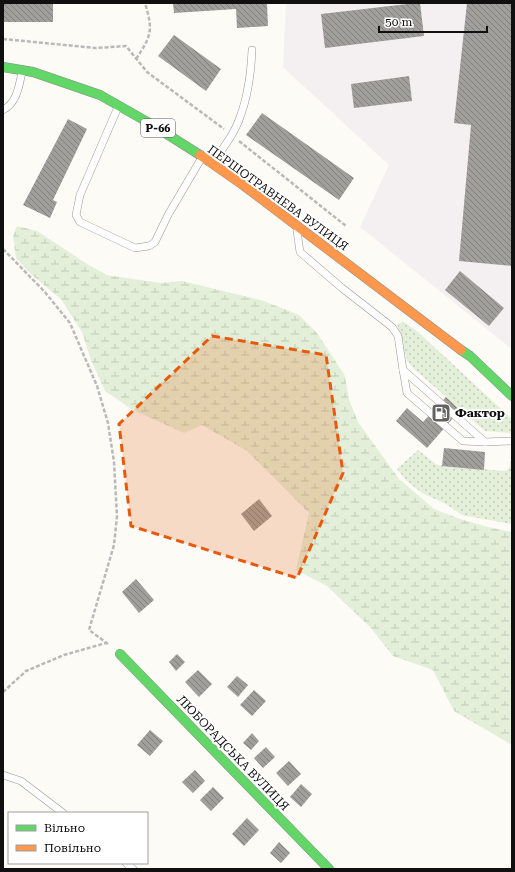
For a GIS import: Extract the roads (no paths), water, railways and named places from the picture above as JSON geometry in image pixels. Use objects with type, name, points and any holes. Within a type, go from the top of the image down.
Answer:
[{"type":"main road","name":"ПЕРШОТРАВНЕВА ВУЛИЦЯ","points":[[3,67],[33,72],[100,95],[120,105],[202,157],[243,185],[470,356],[512,396]]},
{"type":"main road","points":[[470,356],[512,384]]},
{"type":"main road","name":"ЛЮБОРАДСЬКА ВУЛИЦЯ","points":[[120,654],[329,869]]},
{"type":"lane","points":[[212,164],[240,118],[249,81],[252,50]]},
{"type":"lane","points":[[3,110],[8,108],[18,93],[22,70]]},
{"type":"lane","points":[[120,105],[80,195],[76,215],[80,222],[135,248],[149,246],[155,242],[168,216],[202,157]]},
{"type":"lane","points":[[296,225],[300,252],[395,331],[398,336],[407,393],[463,441],[512,441]]},
{"type":"lane","points":[[403,370],[484,442]]},
{"type":"lane","points":[[3,775],[21,781],[62,812]]},
{"type":"place","name":"Фактор","points":[[441,413]]}]
